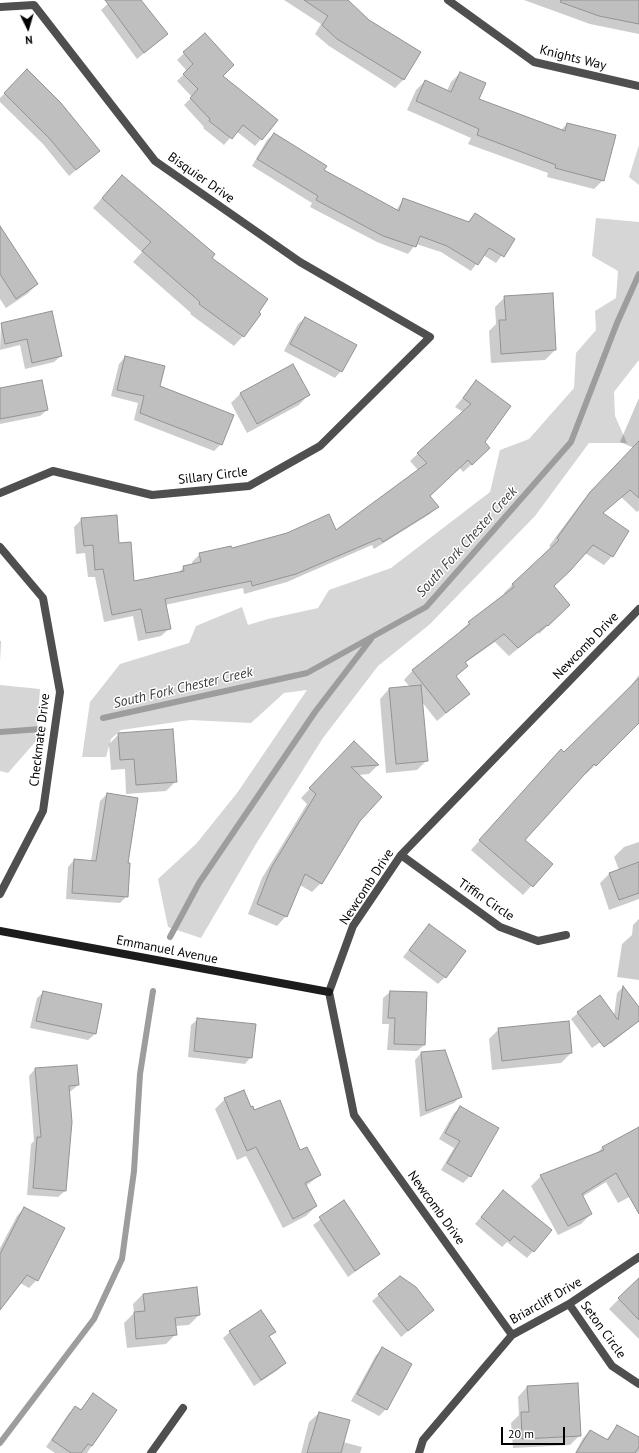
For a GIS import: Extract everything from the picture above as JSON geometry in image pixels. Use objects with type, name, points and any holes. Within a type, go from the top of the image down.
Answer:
[{"type":"street","name":"Knights Way","points":[[448,0],[534,62],[639,86]]},
{"type":"street","name":"Bisquier Drive","points":[[0,7],[34,5],[155,161],[300,262],[430,337]]},
{"type":"street","name":"Sillary Circle","points":[[0,493],[53,471],[152,495],[250,486],[320,446],[430,337]]},
{"type":"street","name":"Checkmate Drive","points":[[0,547],[43,598],[60,692],[43,811],[0,894]]},
{"type":"street","name":"Newcomb Drive","points":[[512,1335],[354,1115],[329,992],[353,926],[401,855],[639,609]]},
{"type":"street","name":"Tiffin Circle","points":[[401,855],[500,927],[538,941],[566,935]]},
{"type":"street","name":"Emmanuel Avenue","points":[[0,931],[329,992]]},
{"type":"street","name":"Briarcliff Drive","points":[[419,1453],[423,1440],[512,1335],[569,1304],[639,1257]]},
{"type":"street","name":"Seton Circle","points":[[569,1304],[612,1366],[639,1384]]},
{"type":"street","points":[[151,1453],[183,1408]]},
{"type":"shaded area","points":[[639,145],[639,185],[629,177]]},
{"type":"shaded area","points":[[596,218],[639,222],[639,360],[614,392],[615,416],[627,443],[589,443],[535,516],[429,625],[378,666],[323,738],[256,844],[201,938],[168,927],[158,879],[196,844],[237,793],[307,690],[284,693],[251,723],[190,720],[121,730],[111,739],[106,757],[82,757],[90,702],[120,664],[189,643],[196,626],[242,607],[248,625],[318,608],[329,590],[391,568],[490,492],[500,450],[529,439],[574,388],[576,353],[596,330],[595,311],[616,298],[618,271],[592,256]]},
{"type":"shaded area","points":[[0,685],[40,689],[36,741],[8,773],[0,771]]},
{"type":"building","points":[[105,0],[141,0],[168,34],[144,53]]},
{"type":"building","points":[[304,0],[348,0],[369,20],[421,52],[404,80],[337,39],[322,25],[328,16]]},
{"type":"building","points":[[561,0],[639,0],[639,24],[599,16],[560,2]]},
{"type":"building","points":[[205,33],[234,65],[223,76],[278,120],[262,140],[243,125],[232,139],[209,121],[210,119],[190,98],[198,89],[183,74],[193,64],[183,52]]},
{"type":"building","points":[[27,69],[61,103],[100,151],[76,170],[49,138],[4,93]]},
{"type":"building","points":[[460,72],[486,83],[479,99],[565,131],[567,123],[616,135],[604,181],[555,168],[556,165],[477,135],[479,129],[416,101],[425,80],[451,92]]},
{"type":"building","points":[[274,133],[327,166],[324,170],[399,211],[403,198],[469,222],[475,213],[515,239],[504,257],[489,248],[478,265],[447,246],[420,236],[416,247],[383,236],[316,200],[318,196],[257,159]]},
{"type":"building","points":[[122,175],[215,254],[212,258],[268,299],[259,312],[261,314],[244,337],[199,304],[200,302],[142,251],[151,242],[102,198]]},
{"type":"building","points":[[0,226],[38,284],[16,299],[0,274]]},
{"type":"building","points":[[553,293],[556,350],[501,354],[499,320],[506,320],[504,296]]},
{"type":"building","points":[[52,311],[62,356],[32,363],[27,339],[5,344],[1,323]]},
{"type":"building","points":[[305,317],[357,345],[342,372],[290,344]]},
{"type":"building","points":[[125,356],[165,366],[160,386],[234,415],[222,445],[140,413],[144,396],[117,390]]},
{"type":"building","points":[[293,364],[310,395],[257,424],[240,393]]},
{"type":"building","points":[[42,380],[48,410],[0,419],[0,388]]},
{"type":"building","points":[[476,380],[511,406],[485,442],[490,448],[472,465],[468,460],[430,496],[439,507],[383,542],[380,538],[296,574],[252,586],[251,581],[165,599],[171,629],[146,633],[141,609],[112,615],[103,569],[95,570],[93,545],[84,546],[81,518],[117,515],[119,543],[131,542],[134,581],[184,571],[183,566],[201,562],[199,553],[231,546],[232,548],[287,533],[329,514],[336,530],[427,463],[417,453],[471,404],[463,398]]},
{"type":"building","points":[[639,441],[639,498],[630,490],[603,513],[629,531],[613,557],[593,545],[570,571],[554,586],[570,605],[548,626],[547,625],[518,648],[504,634],[465,662],[468,666],[456,676],[470,694],[446,713],[412,670],[470,624],[468,622],[514,587],[512,584],[559,540],[557,538],[590,492]]},
{"type":"building","points":[[639,678],[639,723],[596,766],[594,764],[525,840],[553,864],[533,887],[479,840],[561,749],[564,752]]},
{"type":"building","points":[[421,685],[428,761],[396,764],[389,688]]},
{"type":"building","points":[[173,729],[177,782],[136,785],[134,759],[120,760],[118,733]]},
{"type":"building","points":[[354,741],[379,765],[351,767],[382,797],[360,821],[322,884],[305,874],[287,917],[257,904],[271,868],[316,794],[309,788]]},
{"type":"building","points":[[107,793],[138,798],[128,863],[130,863],[128,897],[72,893],[74,859],[96,861]]},
{"type":"building","points":[[639,862],[639,893],[619,900],[609,873]]},
{"type":"building","points":[[429,924],[466,951],[446,978],[409,950]]},
{"type":"building","points":[[623,986],[639,1007],[639,1021],[604,1047],[577,1012],[600,995],[618,1020]]},
{"type":"building","points":[[43,991],[102,1004],[96,1034],[36,1021]]},
{"type":"building","points":[[390,991],[427,992],[425,1045],[394,1044],[395,1018],[388,1018]]},
{"type":"building","points":[[197,1018],[256,1024],[252,1058],[194,1051]]},
{"type":"building","points":[[569,1021],[572,1053],[502,1061],[498,1028]]},
{"type":"building","points":[[445,1050],[462,1097],[426,1111],[421,1052]]},
{"type":"building","points":[[77,1065],[79,1085],[69,1086],[72,1122],[66,1191],[33,1188],[37,1137],[41,1137],[35,1068]]},
{"type":"building","points":[[244,1090],[251,1107],[253,1106],[254,1110],[280,1100],[300,1150],[307,1147],[321,1175],[305,1183],[317,1206],[293,1219],[256,1147],[247,1151],[224,1098]]},
{"type":"building","points":[[460,1106],[499,1128],[471,1177],[447,1163],[460,1141],[445,1133]]},
{"type":"building","points":[[639,1127],[639,1214],[616,1173],[582,1194],[592,1214],[568,1226],[540,1175],[604,1150],[602,1147]]},
{"type":"building","points":[[503,1190],[552,1230],[534,1252],[514,1236],[510,1241],[481,1217]]},
{"type":"building","points":[[344,1200],[380,1254],[355,1271],[319,1217]]},
{"type":"building","points":[[24,1207],[65,1228],[38,1281],[27,1275],[0,1310],[0,1254]]},
{"type":"building","points":[[400,1276],[416,1287],[434,1310],[408,1331],[378,1294]]},
{"type":"building","points":[[639,1278],[639,1320],[618,1298]]},
{"type":"building","points":[[197,1287],[200,1315],[175,1318],[177,1335],[136,1339],[134,1312],[145,1311],[143,1294]]},
{"type":"building","points":[[261,1310],[276,1332],[269,1336],[286,1363],[261,1380],[229,1331]]},
{"type":"building","points":[[382,1347],[412,1364],[387,1410],[357,1394]]},
{"type":"building","points":[[578,1383],[581,1436],[522,1439],[521,1412],[529,1412],[527,1386]]},
{"type":"building","points":[[93,1393],[117,1410],[92,1446],[88,1444],[81,1453],[71,1453],[52,1440],[75,1406],[81,1410]]},
{"type":"building","points":[[319,1412],[350,1420],[341,1453],[307,1453]]},
{"type":"building","points":[[617,1425],[639,1437],[639,1447],[635,1453],[576,1453],[590,1430],[608,1440]]},
{"type":"waterway","name":"South Fork Chester Creek","points":[[103,718],[307,673],[426,607],[571,442],[617,323],[639,274]]},
{"type":"waterway","points":[[170,937],[199,883],[315,712],[371,639]]},
{"type":"waterway","name":"South Fork Chester Creek","points":[[0,732],[41,729]]},
{"type":"waterway","points":[[0,1443],[94,1319],[122,1259],[134,1171],[140,1074],[153,991]]}]
